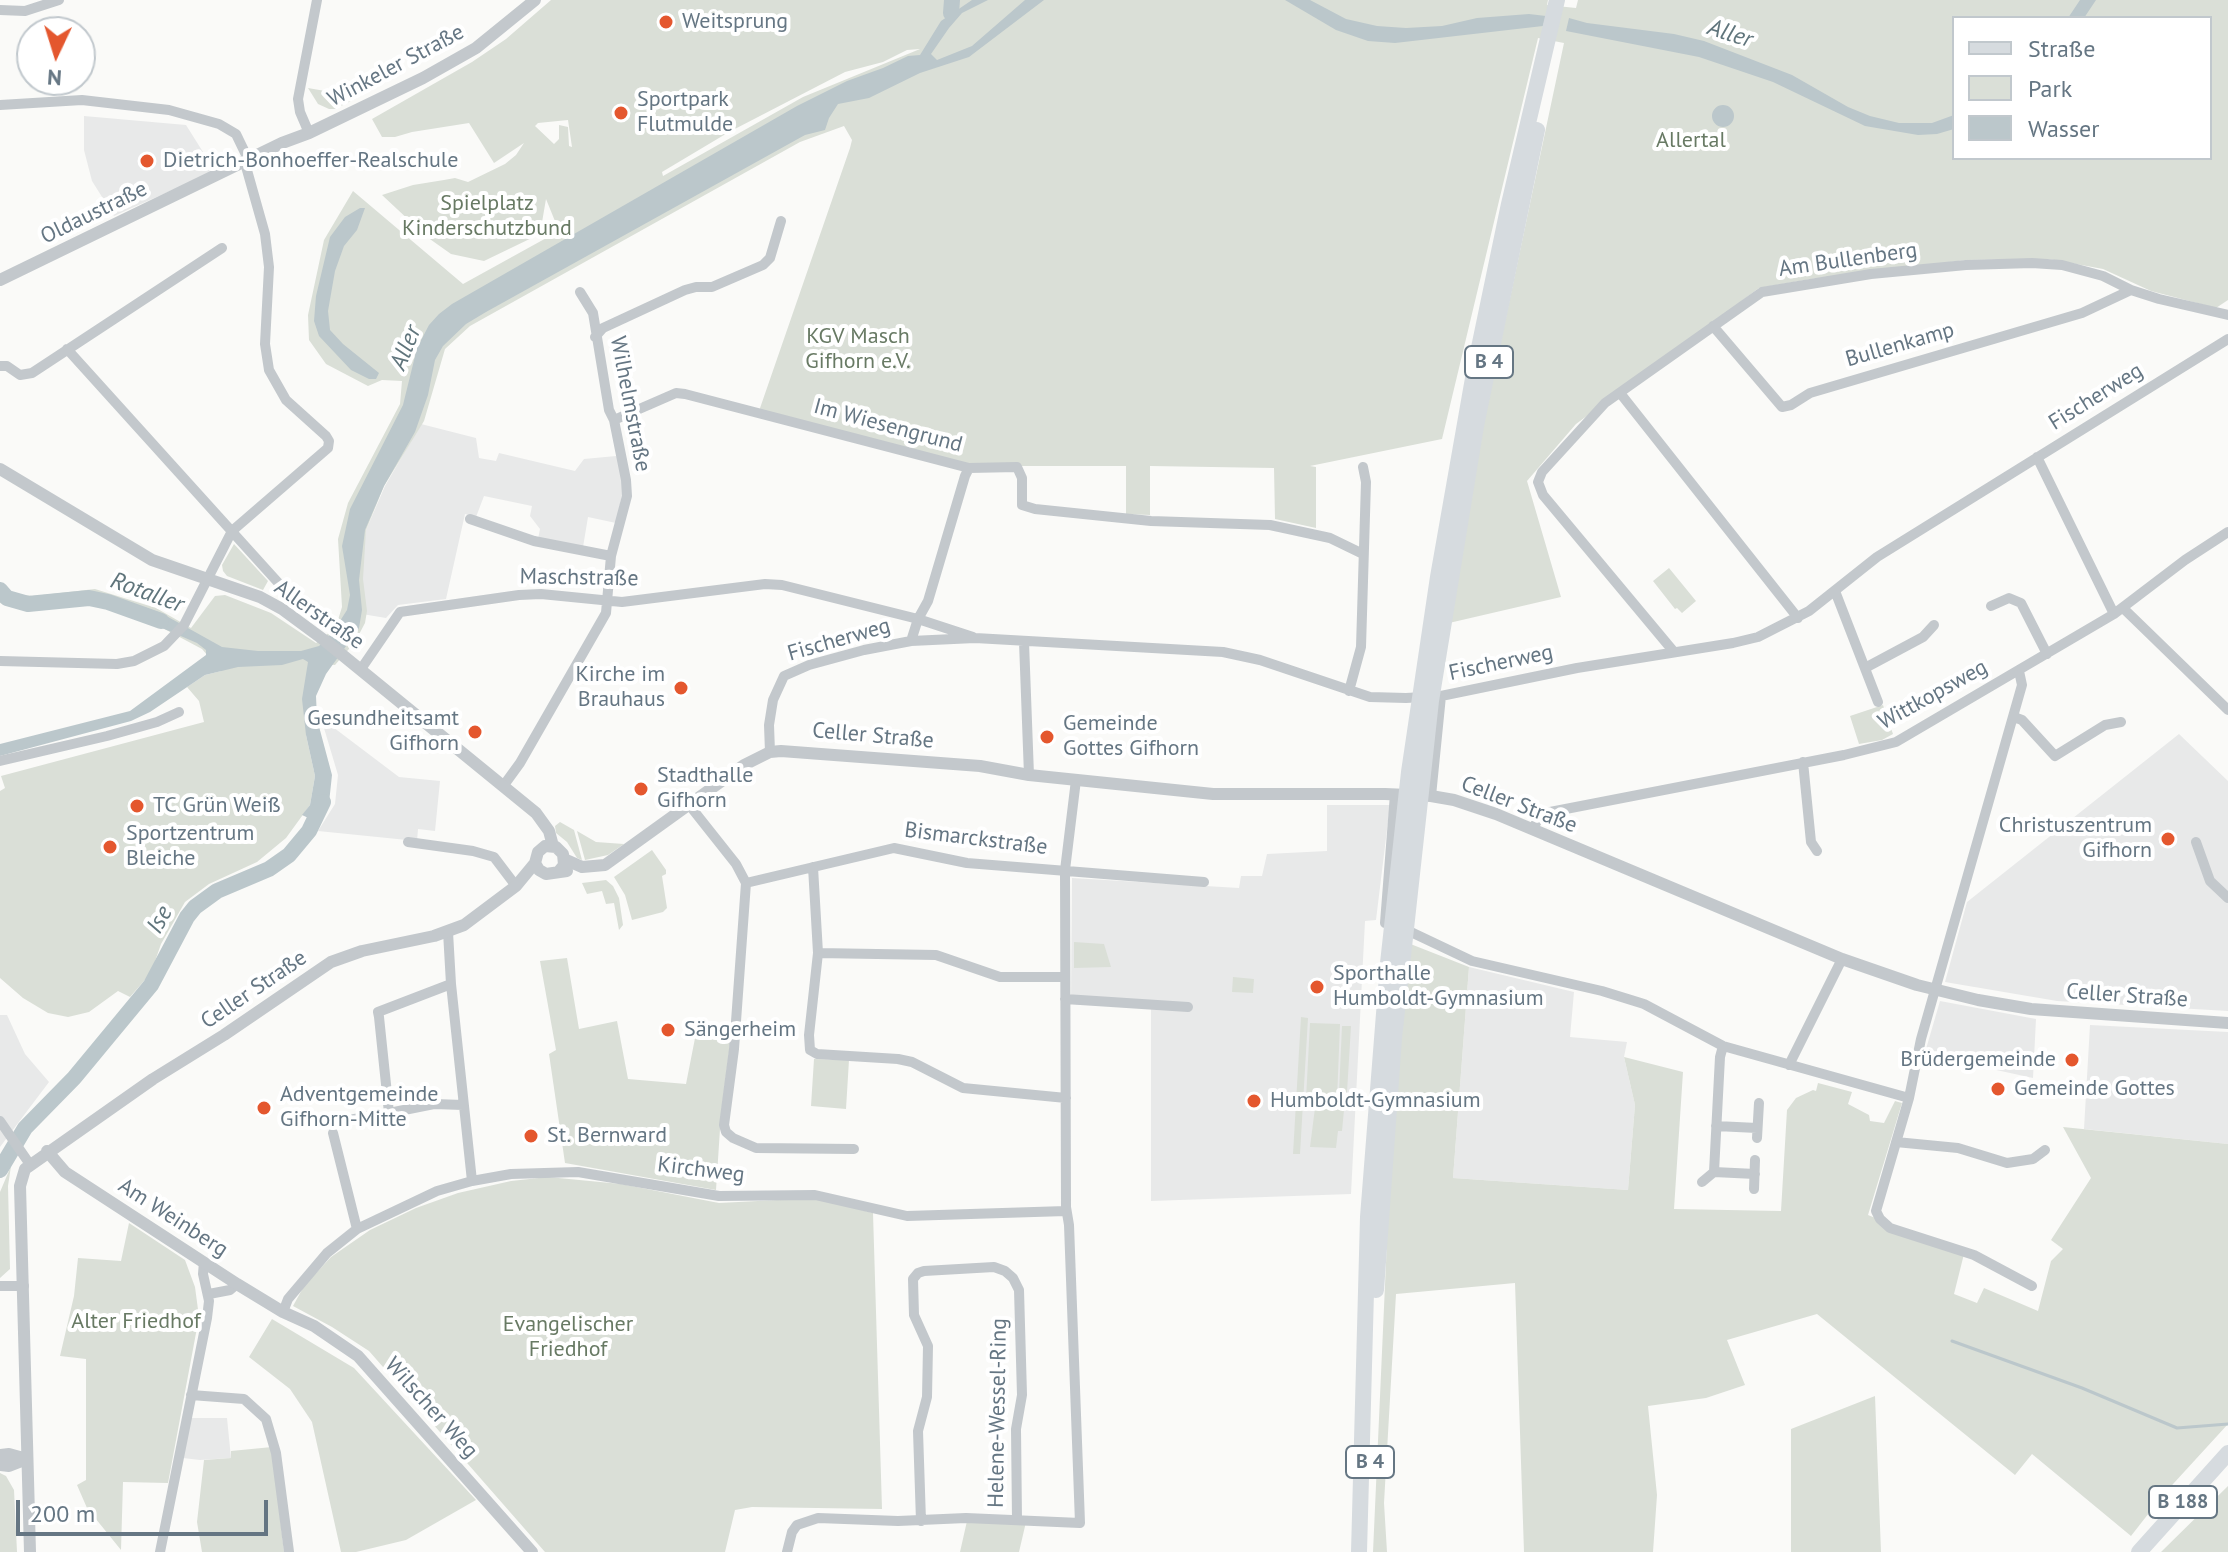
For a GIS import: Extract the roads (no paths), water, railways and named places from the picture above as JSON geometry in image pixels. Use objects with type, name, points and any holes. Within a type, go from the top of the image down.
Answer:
[{"type":"main road","name":"B 4","points":[[1359,1552],[1376,1198],[1394,964],[1475,367],[1509,204],[1561,4]]},
{"type":"main road","name":"B 4","points":[[1368,1552],[1375,1217]]},
{"type":"main road","name":"B 188","points":[[2139,1552],[2228,1453]]},
{"type":"street","points":[[0,10],[25,11],[59,0]]},
{"type":"street","points":[[309,133],[300,112],[299,85],[317,0]]},
{"type":"street","name":"Winkeler Straße","points":[[309,133],[465,54],[496,34],[535,0]]},
{"type":"street","points":[[0,105],[82,100],[178,112],[219,124],[236,134],[247,162],[266,245],[269,267],[265,344],[269,370],[286,400],[329,441],[325,451],[232,531],[181,630],[151,654],[117,664],[0,661]]},
{"type":"street","name":"Oldaustraße","points":[[0,280],[282,143],[309,133]]},
{"type":"street","points":[[595,337],[603,328],[685,290],[712,287],[763,265],[770,258],[781,221]]},
{"type":"street","points":[[0,366],[7,366],[24,376],[222,248]]},
{"type":"street","name":"Am Bullenberg","points":[[1674,652],[1543,495],[1538,482],[1542,472],[1593,415],[1762,292],[1871,274],[1966,265],[2032,263],[2062,265],[2103,276],[2131,290],[2228,315]]},
{"type":"street","name":"Bullenkamp","points":[[1713,326],[1782,407],[1810,393],[2082,313],[2131,290]]},
{"type":"street","name":"Wilhelmstraße","points":[[504,785],[520,763],[606,613],[611,556],[627,496],[595,337],[593,313],[580,292]]},
{"type":"street","name":"Fischerweg","points":[[770,752],[769,725],[773,700],[784,676],[823,661],[911,641],[975,638],[1223,652],[1260,660],[1370,697],[1577,668],[1758,637],[1798,618],[1877,557],[2228,339]]},
{"type":"street","points":[[67,349],[283,588]]},
{"type":"street","name":"Im Wiesengrund","points":[[614,420],[676,393],[685,394],[969,468],[1017,467],[1022,478],[1022,505],[1035,509],[1151,521],[1270,525],[1330,538],[1363,554]]},
{"type":"street","points":[[1620,393],[1798,618]]},
{"type":"street","points":[[2037,457],[2118,611],[2228,710]]},
{"type":"street","points":[[1349,691],[1361,647],[1366,482],[1363,467]]},
{"type":"street","points":[[911,641],[928,601],[969,468]]},
{"type":"street","name":"Allerstraße","points":[[0,469],[152,560],[260,597],[282,609],[504,785],[543,821],[547,847]]},
{"type":"street","points":[[470,519],[534,541],[611,556]]},
{"type":"street","name":"Wittkopsweg","points":[[1533,829],[1545,813],[1896,742],[2118,611],[2228,532]]},
{"type":"street","name":"Maschstraße","points":[[361,669],[395,616],[406,610],[541,594],[637,601],[765,584],[782,585],[918,619],[975,638]]},
{"type":"street","points":[[1835,591],[1878,702]]},
{"type":"street","points":[[1991,606],[2009,598],[2021,603],[2047,654]]},
{"type":"street","points":[[1865,668],[1923,637],[1934,625]]},
{"type":"street","points":[[1024,642],[1029,775]]},
{"type":"street","points":[[2019,671],[2022,685],[2014,717],[1921,1039],[1909,1098],[1876,1211],[1890,1228],[1974,1255],[2032,1286]]},
{"type":"street","points":[[1431,796],[1432,687]]},
{"type":"street","points":[[0,761],[107,736],[157,722],[179,712]]},
{"type":"street","points":[[2014,717],[2022,720],[2055,756],[2105,725],[2121,722]]},
{"type":"street","name":"Celler Straße","points":[[562,865],[605,865],[744,765],[770,752],[800,750],[903,761],[934,761],[1029,775],[1213,794],[1431,796],[1485,810],[1842,959],[1936,990],[2031,1009],[2228,1023]]},
{"type":"street","points":[[1803,762],[1811,842],[1817,851]]},
{"type":"street","points":[[787,1552],[792,1532],[805,1520],[818,1518],[921,1521],[966,1518],[1080,1523],[1066,1211],[1065,870],[1076,780]]},
{"type":"street","points":[[1395,794],[1385,923],[1394,924],[1472,961],[1602,991],[1644,1004],[1723,1046],[1909,1098]]},
{"type":"street","points":[[690,806],[736,864],[746,883],[734,1049],[724,1125],[728,1135],[756,1148],[854,1149]]},
{"type":"street","points":[[408,842],[494,857],[516,886]]},
{"type":"street","points":[[2196,842],[2210,881],[2228,898]]},
{"type":"street","points":[[547,847],[561,851],[562,865],[550,875],[539,868],[536,855],[547,847]]},
{"type":"street","name":"Bismarckstraße","points":[[746,883],[894,848],[967,863],[1204,882]]},
{"type":"street","points":[[813,867],[818,953],[810,1050],[817,1054],[912,1062],[963,1088],[1066,1098]]},
{"type":"street","name":"Celler Straße","points":[[26,1159],[47,1151],[331,962],[362,951],[448,932],[482,913],[539,868]]},
{"type":"street","points":[[448,932],[472,1181]]},
{"type":"street","points":[[818,953],[936,955],[1000,977],[1065,977]]},
{"type":"street","points":[[1789,1065],[1842,959]]},
{"type":"street","points":[[389,1113],[378,1012],[451,984]]},
{"type":"street","points":[[1065,999],[1188,1007]]},
{"type":"street","points":[[1714,1172],[1723,1046]]},
{"type":"street","points":[[1716,1126],[1757,1133],[1759,1103]]},
{"type":"street","points":[[343,1121],[434,1104],[463,1105]]},
{"type":"street","points":[[0,1121],[26,1159],[20,1186],[30,1552]]},
{"type":"street","points":[[333,1133],[357,1229]]},
{"type":"street","points":[[1896,1142],[1958,1148],[2007,1163],[2033,1159],[2045,1150]]},
{"type":"street","name":"Am Weinberg","points":[[47,1151],[65,1172],[283,1312]]},
{"type":"street","points":[[1754,1189],[1755,1160]]},
{"type":"street","name":"Kirchweg","points":[[283,1312],[288,1299],[327,1253],[357,1229],[411,1202],[472,1181],[511,1174],[563,1170],[719,1196],[815,1195],[907,1216],[1066,1211]]},
{"type":"street","points":[[1702,1182],[1714,1172],[1755,1174]]},
{"type":"street","points":[[160,1552],[207,1318],[209,1294],[203,1274],[204,1262]]},
{"type":"street","name":"Helene-Wessel-Ring","points":[[921,1521],[918,1431],[927,1397],[928,1346],[914,1315],[913,1279],[924,1271],[994,1267],[1013,1278],[1019,1290],[1022,1395],[1016,1429],[1017,1520]]},
{"type":"street","points":[[209,1294],[230,1290],[237,1284]]},
{"type":"street","points":[[0,1286],[24,1286]]},
{"type":"street","name":"Wilscher Weg","points":[[283,1312],[314,1326],[358,1356],[532,1552]]},
{"type":"street","points":[[191,1395],[244,1399],[266,1419],[276,1453],[289,1552]]},
{"type":"street","points":[[0,1455],[27,1459]]},
{"type":"street","points":[[0,1465],[9,1466],[27,1459]]},
{"type":"water","points":[[972,0],[988,0],[962,13],[949,28],[931,54],[937,60],[972,46],[1025,0],[1044,0],[969,57],[920,73],[869,98],[838,104],[825,130],[805,135],[486,312],[466,324],[443,346],[435,360],[428,395],[415,432],[384,486],[365,530],[359,580],[362,610],[359,628],[326,674],[316,696],[317,719],[332,775],[329,803],[317,822],[302,815],[310,805],[315,776],[302,699],[308,662],[303,659],[282,665],[238,667],[205,675],[131,721],[0,756],[0,744],[130,711],[206,655],[206,650],[197,643],[141,619],[144,607],[161,613],[222,647],[301,651],[319,646],[333,632],[347,610],[350,595],[342,546],[350,509],[403,405],[417,348],[429,325],[439,314],[797,106],[847,81],[908,56],[920,55],[941,21]]},
{"type":"water","points":[[1285,0],[1310,0],[1346,19],[1406,28],[1442,26],[1477,18],[1529,14],[1546,16],[1543,26],[1395,43],[1368,41],[1336,30]]},
{"type":"water","points":[[2080,0],[2096,0],[2085,16],[2069,16]]},
{"type":"water","points":[[1569,18],[1704,41],[1792,75],[1870,116],[1899,123],[1932,123],[1952,116],[1952,130],[1918,135],[1865,126],[1773,82],[1699,57],[1566,31]]},
{"type":"water","points":[[1723,105],[1731,108],[1734,116],[1731,124],[1723,127],[1715,124],[1712,116],[1715,108]]},
{"type":"water","points":[[365,208],[357,230],[344,246],[335,271],[328,311],[330,330],[379,373],[376,379],[351,370],[319,336],[314,321],[316,296],[330,237],[345,217]]},
{"type":"waterway","points":[[951,13],[952,0]]},
{"type":"waterway","name":"Rotaller","points":[[0,590],[7,598],[28,604],[89,598],[161,621]]},
{"type":"waterway","name":"Ise","points":[[0,1170],[25,1128],[74,1078],[151,985],[195,907],[217,891],[269,869],[289,855],[309,831],[323,802]]},
{"type":"waterway","points":[[1952,1341],[2082,1388],[2177,1428],[2228,1424]]},
{"type":"place","name":"Weitsprung","points":[[666,22]]},
{"type":"place","name":"Sportpark Flutmulde","points":[[621,113]]},
{"type":"place","name":"Dietrich-Bonhoeffer-Realschule","points":[[147,161]]},
{"type":"place","name":"Kirche im Brauhaus","points":[[681,688]]},
{"type":"place","name":"Gesundheitsamt Gifhorn","points":[[475,732]]},
{"type":"place","name":"Gemeinde Gottes Gifhorn","points":[[1047,737]]},
{"type":"place","name":"Stadthalle Gifhorn","points":[[641,789]]},
{"type":"place","name":"TC Grün Weiß","points":[[137,806]]},
{"type":"place","name":"Christuszentrum Gifhorn","points":[[2168,839]]},
{"type":"place","name":"Sportzentrum Bleiche","points":[[110,847]]},
{"type":"place","name":"Sporthalle Humboldt-Gymnasium","points":[[1317,987]]},
{"type":"place","name":"Sängerheim","points":[[668,1030]]},
{"type":"place","name":"Brüdergemeinde","points":[[2072,1060]]},
{"type":"place","name":"Gemeinde Gottes","points":[[1998,1089]]},
{"type":"place","name":"Humboldt-Gymnasium","points":[[1254,1101]]},
{"type":"place","name":"Adventgemeinde Gifhorn-Mitte","points":[[264,1108]]},
{"type":"place","name":"St. Bernward","points":[[531,1136]]},
{"type":"water label","name":"Aller","points":[[1730,34]]},
{"type":"water label","name":"Aller","points":[[406,348]]},
{"type":"park label","name":"Allertal","points":[[1691,141]]},
{"type":"park label","name":"Spielplatz Kinderschutzbund","points":[[487,216]]},
{"type":"park label","name":"KGV Masch Gifhorn e.V.","points":[[858,350]]},
{"type":"park label","name":"Alter Friedhof","points":[[136,1322]]},
{"type":"park label","name":"Evangelischer Friedhof","points":[[568,1338]]}]
